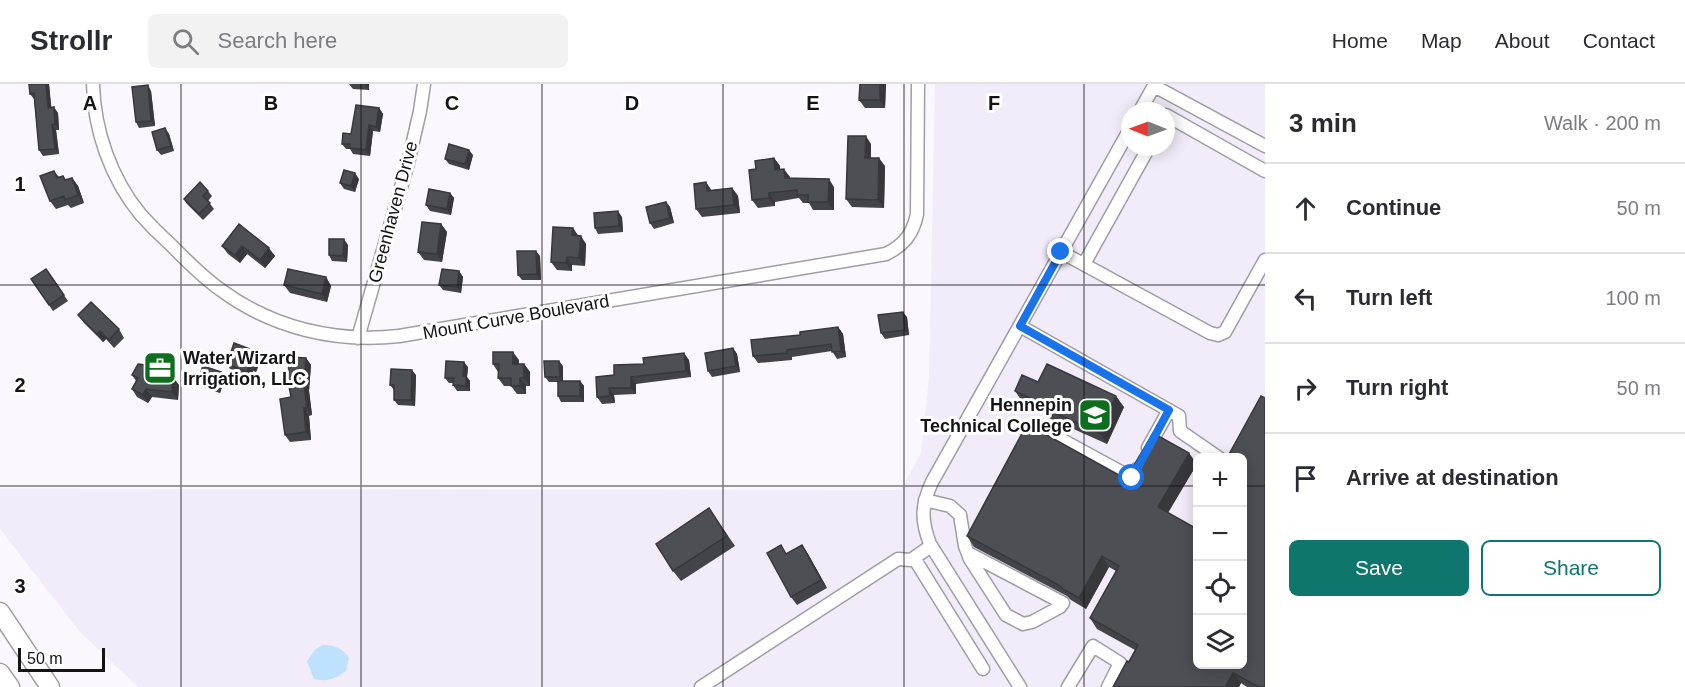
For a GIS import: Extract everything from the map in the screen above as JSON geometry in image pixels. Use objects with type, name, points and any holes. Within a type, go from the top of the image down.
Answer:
[{"type":"highway","points":[[0,612],[50,687]]},
{"type":"highway","points":[[0,673],[9,687]]},
{"type":"street","name":"Mount Curve Boulevard","points":[[93,84],[98,129],[107,157],[119,182],[140,213],[181,255],[221,291],[256,312],[315,333],[358,338],[399,336],[886,254],[898,248],[907,239],[914,227],[917,214],[918,84]]},
{"type":"street","name":"Greenhaven Drive","points":[[358,338],[408,163],[424,84]]},
{"type":"street","points":[[1145,102],[1154,85],[1265,146]]},
{"type":"street","points":[[1174,102],[1176,98]]},
{"type":"street","points":[[1175,121],[1265,171]]},
{"type":"street","points":[[1020,687],[931,546],[922,517],[925,500],[932,482],[1121,145]]},
{"type":"street","points":[[1084,264],[1144,156]]},
{"type":"street","points":[[1061,252],[1210,333],[1218,335],[1225,332],[1265,260]]},
{"type":"street","points":[[1020,326],[1179,416],[1180,431],[1212,453]]},
{"type":"street","points":[[1053,435],[1132,478],[1169,410]]},
{"type":"street","points":[[925,500],[950,506],[960,515],[965,546],[970,559],[1006,615],[1023,624],[1032,622],[1060,607],[1063,603],[968,553]]},
{"type":"street","points":[[701,687],[898,559],[911,560],[931,546]]},
{"type":"street","points":[[914,558],[983,669]]},
{"type":"street","points":[[1068,687],[1093,646],[1120,663],[1108,687]]},
{"type":"shaded area","name":"Hennepin Technical College","points":[[935,84],[1265,84],[1265,687],[138,687],[80,632],[0,529],[0,489],[901,490],[921,453],[929,378]]},
{"type":"water","points":[[322,645],[337,647],[346,654],[349,658],[346,671],[331,679],[314,679],[307,661]]},
{"type":"building","points":[[29,84],[46,84],[48,108],[54,107],[55,124],[52,125],[55,149],[39,150],[34,93],[30,94]]},
{"type":"building","points":[[860,84],[880,84],[880,100],[859,100]]},
{"type":"building","points":[[148,85],[151,121],[136,122],[132,87]]},
{"type":"building","points":[[356,105],[379,108],[376,127],[369,125],[366,150],[349,148],[350,144],[342,144],[343,133],[351,134]]},
{"type":"building","points":[[165,128],[171,146],[157,150],[152,132]]},
{"type":"building","points":[[848,136],[866,136],[865,158],[879,158],[878,200],[846,199]]},
{"type":"building","points":[[449,144],[469,150],[465,164],[445,159]]},
{"type":"building","points":[[774,158],[775,170],[784,169],[785,178],[829,179],[828,202],[808,202],[808,195],[797,195],[797,190],[769,193],[769,198],[752,200],[749,170],[756,169],[755,161]]},
{"type":"building","points":[[344,170],[355,173],[351,186],[340,183]]},
{"type":"building","points":[[54,171],[57,178],[63,176],[65,180],[72,178],[78,195],[65,200],[64,196],[50,201],[40,176]]},
{"type":"building","points":[[200,182],[208,191],[203,196],[210,203],[199,214],[184,199]]},
{"type":"building","points":[[706,182],[707,191],[732,188],[734,205],[696,209],[694,184]]},
{"type":"building","points":[[429,189],[450,193],[447,209],[426,205]]},
{"type":"building","points":[[666,202],[670,218],[650,223],[646,207]]},
{"type":"building","points":[[618,211],[619,226],[595,228],[594,213]]},
{"type":"building","points":[[422,222],[441,224],[437,254],[418,252]]},
{"type":"building","points":[[239,224],[269,248],[260,260],[242,246],[235,255],[222,246]]},
{"type":"building","points":[[553,227],[573,228],[572,235],[581,236],[579,258],[567,257],[566,263],[551,262]]},
{"type":"building","points":[[329,239],[344,239],[343,256],[329,255]]},
{"type":"building","points":[[517,251],[536,251],[537,274],[518,275]]},
{"type":"building","points":[[46,269],[64,295],[49,305],[31,279]]},
{"type":"building","points":[[288,269],[326,277],[322,294],[284,285]]},
{"type":"building","points":[[442,269],[459,271],[457,287],[439,285]]},
{"type":"building","points":[[91,302],[119,329],[109,340],[100,331],[97,334],[78,315]]},
{"type":"building","points":[[903,312],[905,330],[881,333],[878,315]]},
{"type":"building","points":[[838,327],[841,351],[832,352],[831,344],[787,350],[787,353],[753,356],[751,340],[800,335],[800,332]]},
{"type":"building","points":[[234,343],[258,352],[252,367],[249,366],[247,372],[227,364]]},
{"type":"building","points":[[733,348],[736,366],[708,371],[705,353]]},
{"type":"building","points":[[493,352],[513,352],[513,364],[524,364],[524,378],[520,378],[520,386],[511,386],[511,378],[498,378],[499,364],[493,364]]},
{"type":"building","points":[[684,353],[686,371],[631,377],[631,388],[609,388],[610,396],[597,397],[596,377],[614,375],[614,365],[644,364],[643,358]]},
{"type":"building","points":[[289,357],[306,358],[304,384],[307,408],[304,408],[306,432],[285,435],[280,399],[291,397],[288,381]]},
{"type":"building","points":[[446,361],[464,362],[463,376],[466,376],[466,386],[453,385],[454,378],[445,378]]},
{"type":"building","points":[[544,361],[559,361],[560,377],[545,377]]},
{"type":"building","points":[[138,364],[146,365],[157,371],[157,375],[173,377],[172,392],[146,389],[143,395],[132,389],[138,378],[132,375]]},
{"type":"building","points":[[1047,364],[1116,396],[1099,433],[1042,407],[1043,404],[1015,391],[1022,375],[1038,382]]},
{"type":"building","points":[[203,366],[221,372],[216,388],[197,382]]},
{"type":"building","points":[[391,369],[412,370],[411,400],[394,400],[394,385],[390,385]]},
{"type":"building","points":[[558,381],[580,381],[580,396],[558,396]]},
{"type":"building","name":"Hennepin Technical College","points":[[1261,396],[1265,398],[1265,687],[1259,687],[1233,673],[1225,687],[1113,687],[1138,645],[1090,618],[1119,566],[1102,556],[1079,598],[967,536],[1027,424],[1126,479],[1153,433],[1189,453],[1158,507],[1193,527],[1193,669],[1247,669],[1247,453],[1230,453]]},
{"type":"building","points":[[709,508],[727,536],[673,571],[656,544]]},
{"type":"building","points":[[781,545],[786,554],[802,545],[821,580],[791,597],[767,553]]},
{"type":"place","name":"Water Wizard Irrigation, LLC","points":[[160,368]]},
{"type":"place","name":"Hennepin Technical College","points":[[1095,415]]},
{"type":"route","points":[[1061,252],[1020,326],[1169,410],[1132,478]]}]
